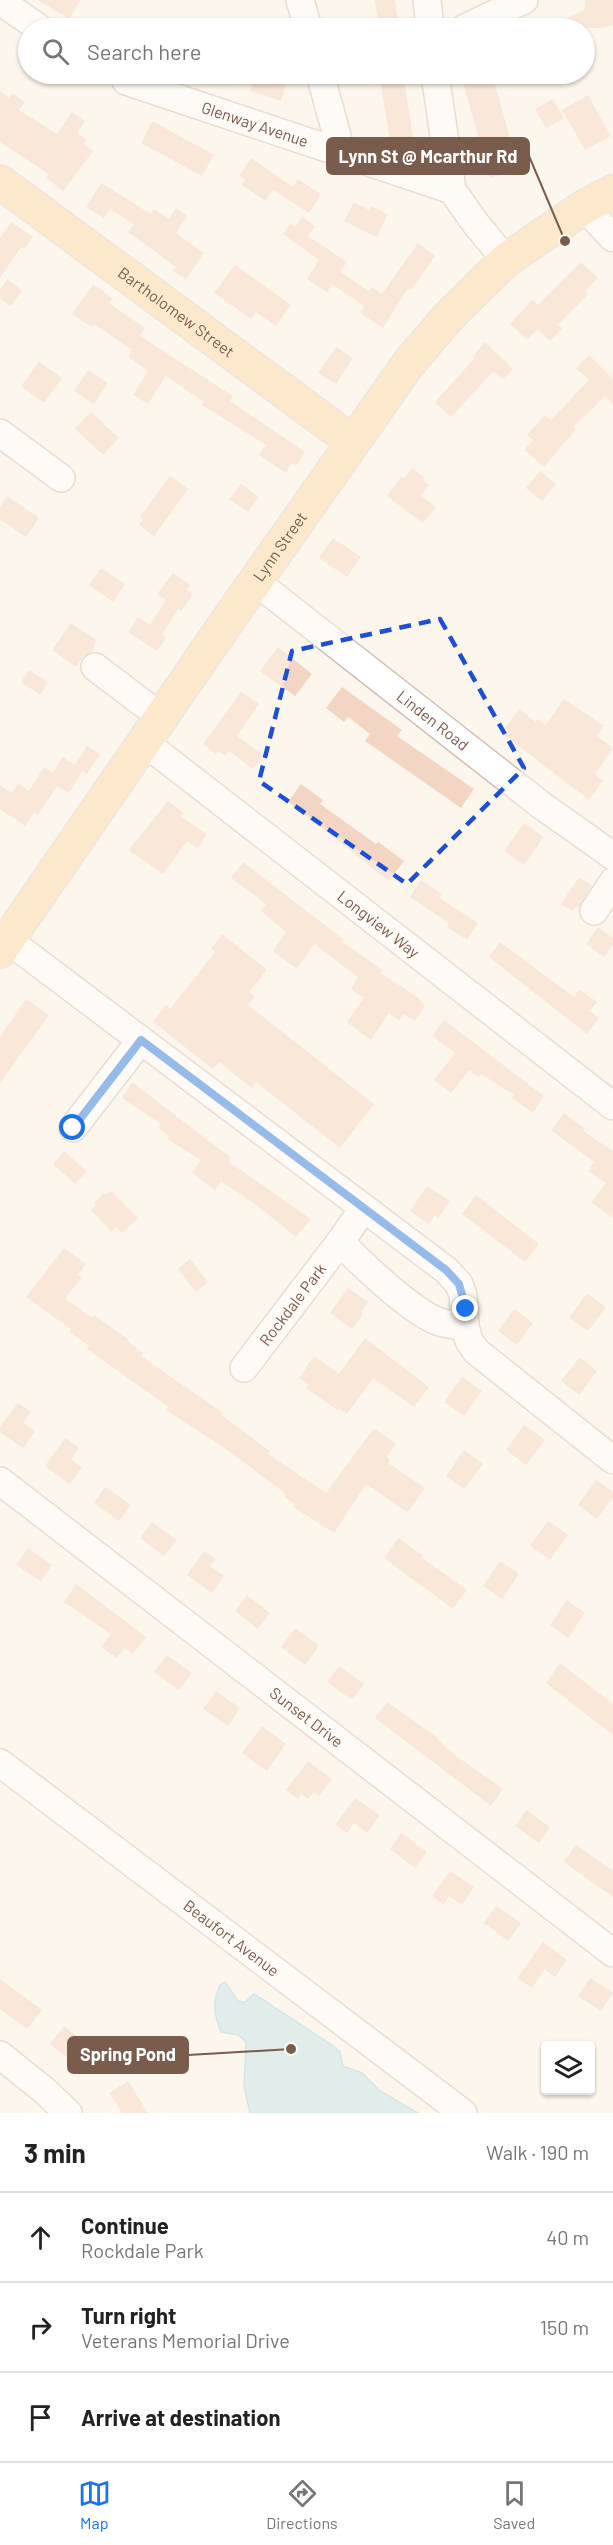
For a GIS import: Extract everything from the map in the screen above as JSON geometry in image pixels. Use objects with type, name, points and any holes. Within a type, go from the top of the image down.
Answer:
[{"type":"main road","name":"Bartholomew Street","points":[[0,182],[353,442]]},
{"type":"main road","name":"Lynn Street","points":[[4,946],[255,581],[410,363],[449,316],[506,260],[584,207],[613,192]]},
{"type":"street","points":[[300,0],[305,18]]},
{"type":"street","points":[[427,0],[429,18]]},
{"type":"street","points":[[486,18],[525,0]]},
{"type":"street","points":[[0,1],[25,18]]},
{"type":"street","name":"Glenway Avenue","points":[[135,84],[452,190]]},
{"type":"street","points":[[323,84],[342,154]]},
{"type":"street","points":[[436,84],[452,190],[506,260]]},
{"type":"street","points":[[584,207],[613,238]]},
{"type":"street","points":[[0,433],[61,478]]},
{"type":"street","name":"Linden Road","points":[[255,581],[541,805],[613,856]]},
{"type":"street","name":"Longview Way","points":[[95,667],[153,729],[613,1106]]},
{"type":"street","points":[[594,911],[613,882]]},
{"type":"street","points":[[4,946],[141,1040],[446,1270],[459,1284],[466,1309],[465,1326],[469,1341],[476,1352],[613,1460]]},
{"type":"street","points":[[73,1128],[141,1040]]},
{"type":"street","name":"Rockdale Park","points":[[244,1368],[364,1208]]},
{"type":"street","points":[[340,1242],[356,1259],[419,1311],[438,1322],[465,1326]]},
{"type":"street","name":"Sunset Drive","points":[[0,1481],[613,1953]]},
{"type":"street","name":"Beaufort Avenue","points":[[0,1762],[463,2113]]},
{"type":"street","points":[[0,2055],[69,2113]]},
{"type":"highlighted area","points":[[440,619],[524,768],[407,884],[259,781],[292,651]]},
{"type":"water","points":[[225,1982],[238,2001],[245,2002],[254,1994],[332,2045],[340,2052],[343,2066],[362,2073],[380,2091],[418,2113],[250,2113],[244,2086],[246,2042],[238,2035],[221,2032],[215,2014],[217,1991]]},
{"type":"building","points":[[38,0],[81,0],[70,18]]},
{"type":"building","points":[[375,0],[395,0],[398,18],[378,18]]},
{"type":"building","points":[[585,0],[613,0],[613,24],[604,28],[595,28],[595,18],[567,18],[585,9]]},
{"type":"building","points":[[252,84],[286,84],[281,101],[250,91]]},
{"type":"building","points":[[381,84],[405,84],[413,137],[390,141]]},
{"type":"building","points":[[463,84],[495,84],[519,170],[490,178]]},
{"type":"building","points":[[0,91],[9,98],[12,93],[25,102],[19,110],[57,134],[72,112],[85,121],[77,133],[87,140],[84,144],[93,151],[63,191],[46,178],[49,174],[0,142]]},
{"type":"building","points":[[588,95],[611,136],[585,150],[562,110]]},
{"type":"building","points":[[553,99],[564,118],[546,128],[535,109]]},
{"type":"building","points":[[152,121],[214,155],[202,176],[141,143]]},
{"type":"building","points":[[251,158],[293,187],[298,179],[321,194],[309,213],[273,190],[265,201],[242,185],[245,180],[239,176]]},
{"type":"building","points":[[101,183],[151,214],[154,209],[169,219],[176,208],[187,216],[176,233],[204,253],[186,279],[173,271],[176,267],[128,232],[134,224],[110,209],[104,218],[86,207]]},
{"type":"building","points":[[354,202],[369,210],[371,206],[388,214],[377,237],[344,221]]},
{"type":"building","points":[[302,217],[315,226],[308,236],[347,262],[340,272],[369,291],[372,287],[382,294],[418,243],[435,256],[411,290],[408,288],[383,328],[360,313],[364,306],[332,284],[327,292],[307,279],[319,260],[283,234],[290,224],[295,227]]},
{"type":"building","points":[[11,222],[33,237],[24,249],[21,247],[0,278],[0,238]]},
{"type":"building","points":[[581,262],[598,278],[585,291],[588,294],[558,325],[562,329],[550,341],[538,329],[527,340],[510,324],[532,300],[538,305]]},
{"type":"building","points":[[235,265],[291,305],[276,326],[256,312],[251,319],[214,293]]},
{"type":"building","points":[[7,279],[22,290],[11,306],[0,298],[0,290]]},
{"type":"building","points":[[93,284],[112,298],[109,303],[145,328],[140,336],[233,396],[230,401],[305,452],[296,466],[292,463],[286,473],[259,455],[266,445],[202,405],[204,402],[166,376],[148,404],[133,395],[148,371],[128,357],[132,350],[94,324],[92,327],[72,314]]},
{"type":"building","points":[[485,342],[513,369],[503,379],[494,372],[491,374],[451,417],[435,402],[474,359],[472,357]]},
{"type":"building","points":[[336,347],[353,358],[336,384],[318,373]]},
{"type":"building","points":[[589,355],[613,379],[613,405],[605,396],[573,427],[576,429],[544,467],[524,450],[533,440],[527,435],[545,415],[551,420],[589,380],[576,368]]},
{"type":"building","points":[[39,362],[62,378],[44,403],[21,386]]},
{"type":"building","points":[[88,370],[108,383],[94,404],[74,391]]},
{"type":"building","points":[[91,412],[119,438],[103,455],[75,429]]},
{"type":"building","points":[[412,468],[425,478],[423,481],[429,485],[421,496],[436,507],[423,523],[387,496],[401,477],[404,479]]},
{"type":"building","points":[[540,471],[556,484],[542,501],[526,488]]},
{"type":"building","points":[[170,476],[188,489],[154,536],[139,525],[143,519],[140,517]]},
{"type":"building","points":[[241,484],[259,497],[248,512],[229,499]]},
{"type":"building","points":[[7,496],[39,518],[26,537],[0,519],[0,507]]},
{"type":"building","points":[[333,538],[361,557],[347,577],[319,558]]},
{"type":"building","points":[[101,568],[125,584],[113,602],[89,585]]},
{"type":"building","points":[[173,573],[190,585],[187,590],[193,594],[181,611],[178,609],[162,635],[166,638],[157,651],[128,632],[138,617],[150,625],[166,600],[157,594]]},
{"type":"building","points":[[71,623],[96,640],[92,652],[83,657],[76,667],[52,650]]},
{"type":"building","points":[[278,647],[312,674],[295,696],[260,671]]},
{"type":"building","points":[[29,670],[48,682],[40,695],[21,682]]},
{"type":"building","points":[[342,687],[402,730],[397,736],[474,789],[461,808],[365,741],[370,734],[348,717],[344,722],[326,708]]},
{"type":"building","points":[[241,692],[259,704],[237,736],[263,755],[253,769],[229,751],[225,756],[218,751],[216,754],[203,744]]},
{"type":"building","points":[[564,699],[604,726],[597,736],[613,748],[595,774],[603,781],[589,800],[504,735],[507,730],[505,728],[519,709],[536,722],[537,719],[546,725]]},
{"type":"building","points":[[87,746],[100,754],[87,774],[82,771],[69,793],[57,786],[38,815],[34,813],[25,826],[0,809],[0,785],[12,793],[18,783],[29,791],[44,767],[53,773],[62,757],[75,765]]},
{"type":"building","points":[[301,784],[323,800],[320,804],[404,861],[389,881],[288,802]]},
{"type":"building","points":[[168,801],[184,813],[181,817],[207,834],[198,848],[187,841],[163,874],[129,850]]},
{"type":"building","points":[[524,823],[544,837],[524,865],[504,851]]},
{"type":"building","points":[[243,862],[344,940],[342,942],[383,970],[381,973],[417,997],[425,1006],[415,1021],[404,1014],[399,1020],[389,1013],[371,1040],[347,1022],[364,998],[351,989],[358,977],[314,944],[297,969],[273,951],[286,932],[261,911],[266,904],[231,878]]},
{"type":"building","points":[[579,877],[592,885],[579,908],[576,906],[573,911],[561,904]]},
{"type":"building","points":[[421,880],[442,894],[439,898],[478,923],[467,940],[447,927],[449,923],[410,897]]},
{"type":"building","points":[[598,927],[613,938],[613,944],[604,957],[586,944]]},
{"type":"building","points":[[222,934],[267,970],[249,992],[255,997],[248,1005],[374,1104],[340,1148],[256,1082],[252,1088],[219,1062],[213,1069],[153,1022],[166,1005],[170,1009],[215,952],[211,949]]},
{"type":"building","points":[[500,942],[574,997],[579,989],[597,1002],[590,1011],[599,1018],[587,1034],[489,957]]},
{"type":"building","points":[[26,999],[49,1015],[0,1083],[0,1037]]},
{"type":"building","points":[[444,1020],[544,1096],[533,1113],[512,1098],[514,1095],[481,1074],[479,1077],[469,1070],[451,1093],[434,1080],[455,1053],[432,1036]]},
{"type":"building","points":[[132,1082],[231,1158],[229,1162],[311,1219],[296,1237],[255,1204],[221,1181],[215,1190],[192,1173],[201,1160],[167,1139],[169,1136],[158,1128],[161,1124],[122,1098]]},
{"type":"building","points":[[564,1113],[585,1129],[583,1131],[613,1151],[613,1218],[591,1202],[606,1183],[588,1171],[594,1162],[551,1130]]},
{"type":"building","points":[[64,1151],[87,1171],[75,1184],[53,1164]]},
{"type":"building","points":[[427,1186],[450,1201],[438,1218],[435,1215],[429,1224],[410,1211]]},
{"type":"building","points":[[111,1191],[138,1218],[122,1233],[116,1227],[112,1232],[91,1210],[96,1205],[94,1203],[104,1193],[106,1195]]},
{"type":"building","points":[[476,1195],[539,1244],[525,1262],[462,1214]]},
{"type":"building","points":[[64,1248],[86,1264],[78,1275],[82,1278],[65,1298],[92,1318],[94,1315],[128,1339],[127,1341],[143,1353],[141,1356],[223,1413],[221,1415],[270,1451],[268,1454],[326,1493],[374,1428],[396,1444],[387,1457],[390,1460],[388,1463],[425,1488],[407,1512],[366,1484],[334,1533],[293,1507],[295,1504],[284,1497],[286,1494],[223,1447],[166,1410],[169,1407],[87,1349],[89,1346],[69,1332],[71,1329],[26,1297]]},
{"type":"building","points":[[190,1259],[208,1282],[196,1292],[178,1269]]},
{"type":"building","points":[[348,1288],[368,1302],[361,1312],[363,1314],[352,1329],[330,1313]]},
{"type":"building","points":[[587,1293],[606,1307],[588,1331],[569,1318]]},
{"type":"building","points":[[514,1309],[533,1323],[517,1345],[498,1331]]},
{"type":"building","points":[[365,1338],[429,1387],[414,1407],[373,1378],[347,1414],[338,1408],[337,1410],[306,1388],[309,1385],[299,1378],[314,1356],[339,1374]]},
{"type":"building","points":[[580,1357],[597,1371],[579,1395],[561,1381]]},
{"type":"building","points":[[462,1377],[482,1391],[464,1416],[444,1402]]},
{"type":"building","points":[[18,1403],[31,1412],[23,1423],[35,1431],[23,1448],[0,1432],[0,1427]]},
{"type":"building","points":[[524,1425],[545,1440],[526,1465],[506,1450]]},
{"type":"building","points":[[65,1438],[79,1448],[71,1459],[82,1467],[70,1484],[45,1466]]},
{"type":"building","points":[[464,1450],[483,1464],[464,1489],[446,1476]]},
{"type":"building","points":[[596,1480],[613,1492],[613,1497],[597,1519],[578,1505]]},
{"type":"building","points":[[105,1487],[131,1505],[119,1521],[94,1503]]},
{"type":"building","points":[[548,1521],[568,1535],[550,1560],[530,1546]]},
{"type":"building","points":[[152,1522],[177,1540],[164,1556],[140,1538]]},
{"type":"building","points":[[398,1538],[467,1590],[453,1609],[384,1558]]},
{"type":"building","points":[[28,1548],[52,1565],[41,1581],[16,1565]]},
{"type":"building","points":[[204,1551],[216,1559],[210,1566],[224,1576],[212,1593],[187,1575]]},
{"type":"building","points":[[500,1561],[519,1574],[502,1599],[483,1586]]},
{"type":"building","points":[[76,1584],[146,1637],[133,1654],[124,1648],[117,1658],[101,1647],[111,1634],[64,1602]]},
{"type":"building","points":[[247,1595],[270,1613],[258,1629],[235,1611]]},
{"type":"building","points":[[567,1600],[585,1613],[568,1638],[550,1625]]},
{"type":"building","points":[[295,1628],[319,1646],[305,1665],[281,1647]]},
{"type":"building","points":[[167,1655],[192,1673],[179,1690],[154,1672]]},
{"type":"building","points":[[560,1663],[613,1704],[613,1735],[546,1683]]},
{"type":"building","points":[[339,1666],[364,1684],[352,1700],[327,1682]]},
{"type":"building","points":[[216,1691],[240,1708],[228,1726],[203,1709]]},
{"type":"building","points":[[387,1702],[503,1789],[491,1806],[375,1718]]},
{"type":"building","points":[[262,1726],[286,1744],[267,1771],[242,1753]]},
{"type":"building","points":[[308,1761],[332,1779],[319,1796],[314,1792],[308,1799],[301,1794],[298,1799],[286,1790]]},
{"type":"building","points":[[355,1798],[380,1815],[367,1833],[354,1823],[347,1833],[335,1825]]},
{"type":"building","points":[[526,1810],[550,1827],[539,1843],[515,1826]]},
{"type":"building","points":[[401,1833],[427,1852],[415,1868],[390,1849]]},
{"type":"building","points":[[576,1845],[613,1871],[613,1897],[564,1862]]},
{"type":"building","points":[[450,1871],[474,1887],[462,1905],[449,1896],[444,1905],[432,1896]]},
{"type":"building","points":[[496,1906],[521,1923],[508,1941],[484,1923]]},
{"type":"building","points":[[543,1942],[567,1960],[555,1977],[545,1969],[532,1988],[517,1978]]},
{"type":"building","points":[[590,1978],[613,1993],[601,2011],[578,1996]]},
{"type":"building","points":[[0,1979],[42,2010],[27,2029],[0,2009]]},
{"type":"building","points":[[64,2026],[91,2048],[77,2065],[50,2044]]},
{"type":"building","points":[[128,2081],[148,2113],[122,2113],[109,2093]]},
{"type":"place","name":"Lynn St @ Mcarthur Rd","points":[[565,241]]},
{"type":"place","name":"Spring Pond","points":[[291,2049]]},
{"type":"route","points":[[73,1128],[141,1040],[446,1270],[459,1284],[466,1309]]}]
